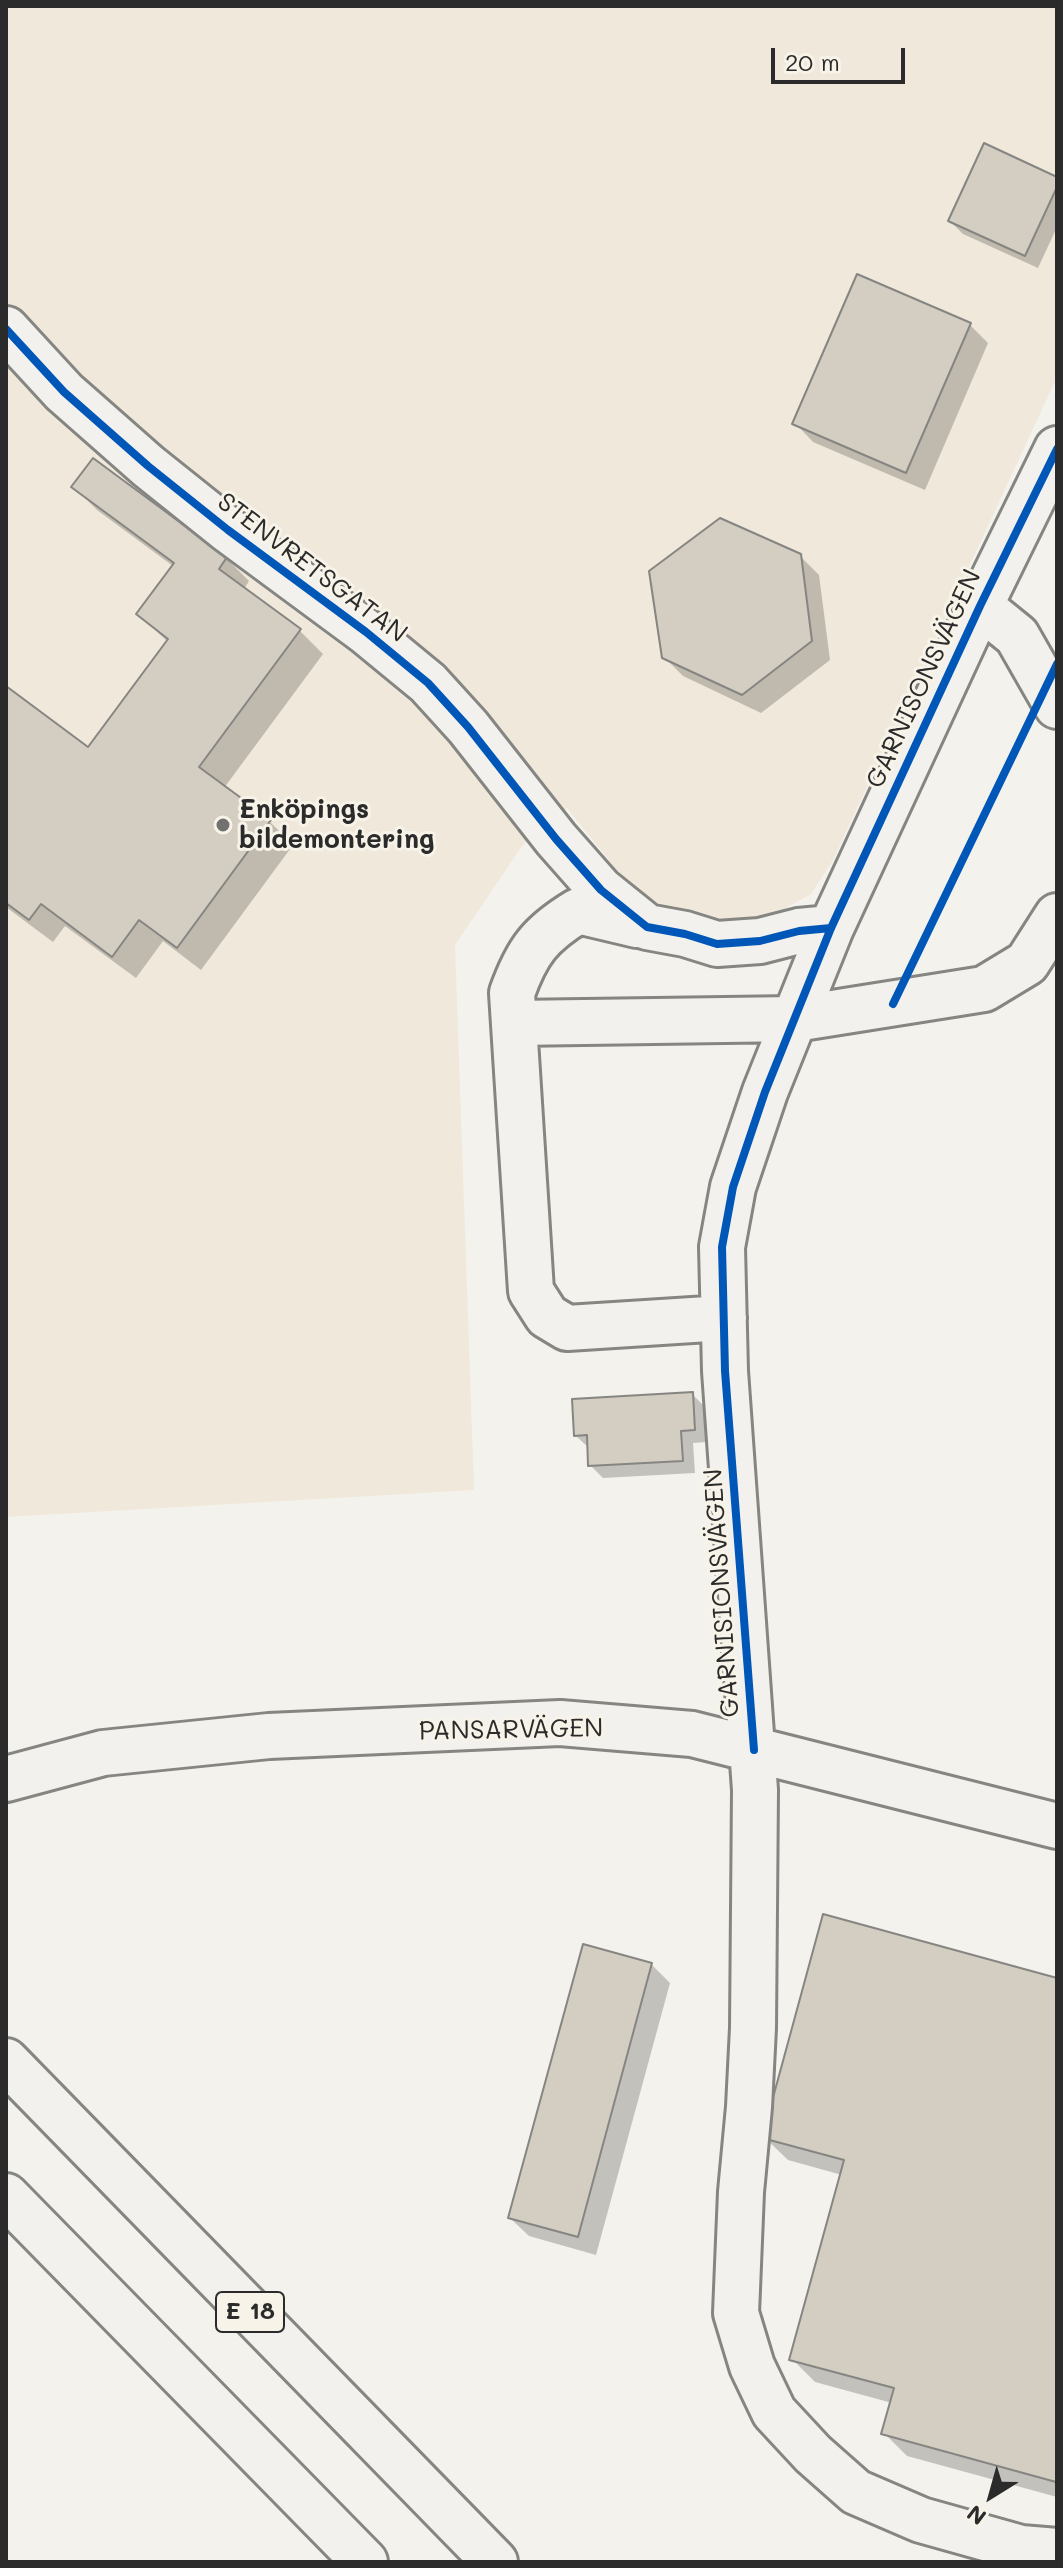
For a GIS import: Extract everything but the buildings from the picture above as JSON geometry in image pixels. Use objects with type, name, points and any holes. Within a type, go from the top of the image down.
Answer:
[{"type":"main road","name":"STENVRETSGATAN","points":[[6,329],[64,392],[148,466],[428,683],[468,727],[556,839],[601,890],[647,927],[717,944],[760,941],[799,931],[831,928]]},
{"type":"main road","name":"GARNISONSVÄGEN","points":[[724,1318],[722,1247],[733,1187],[765,1092],[831,928],[980,606],[1057,449]]},
{"type":"main road","points":[[980,606],[1017,636],[1057,706]]},
{"type":"main road","points":[[647,927],[578,911],[552,927],[524,960],[512,993],[531,1291],[547,1316],[567,1328],[724,1318]]},
{"type":"main road","points":[[514,1023],[795,1019],[984,989],[1027,963],[1057,916]]},
{"type":"main road","name":"GARNISIONSVÄGEN","points":[[724,1318],[754,1750],[753,2028],[736,2313],[752,2366],[774,2412],[813,2454],[856,2492],[921,2520],[1021,2548],[1057,2551]]},
{"type":"main road","name":"PANSARVÄGEN","points":[[6,1779],[103,1753],[254,1737],[560,1723],[692,1734],[1057,1826]]},
{"type":"main road","name":"E 18","points":[[6,2061],[495,2562]]},
{"type":"main road","points":[[6,2196],[365,2562]]},
{"type":"shaded area","points":[[6,6],[1057,6],[1057,377],[833,860],[811,894],[755,925],[685,918],[631,888],[567,808],[522,846],[455,945],[474,1490],[6,1517]]},
{"type":"cycle path","points":[[6,329],[64,392],[148,466],[428,683],[468,727],[556,839],[601,890],[647,927],[717,944],[760,941],[799,931],[831,928]]},
{"type":"cycle path","points":[[754,1750],[725,1371],[722,1247],[733,1187],[765,1092],[831,928],[980,606],[1057,449]]},
{"type":"cycle path","points":[[893,1004],[1057,664]]},
{"type":"place","name":"Enköpings bildemontering","points":[[223,825]]}]
